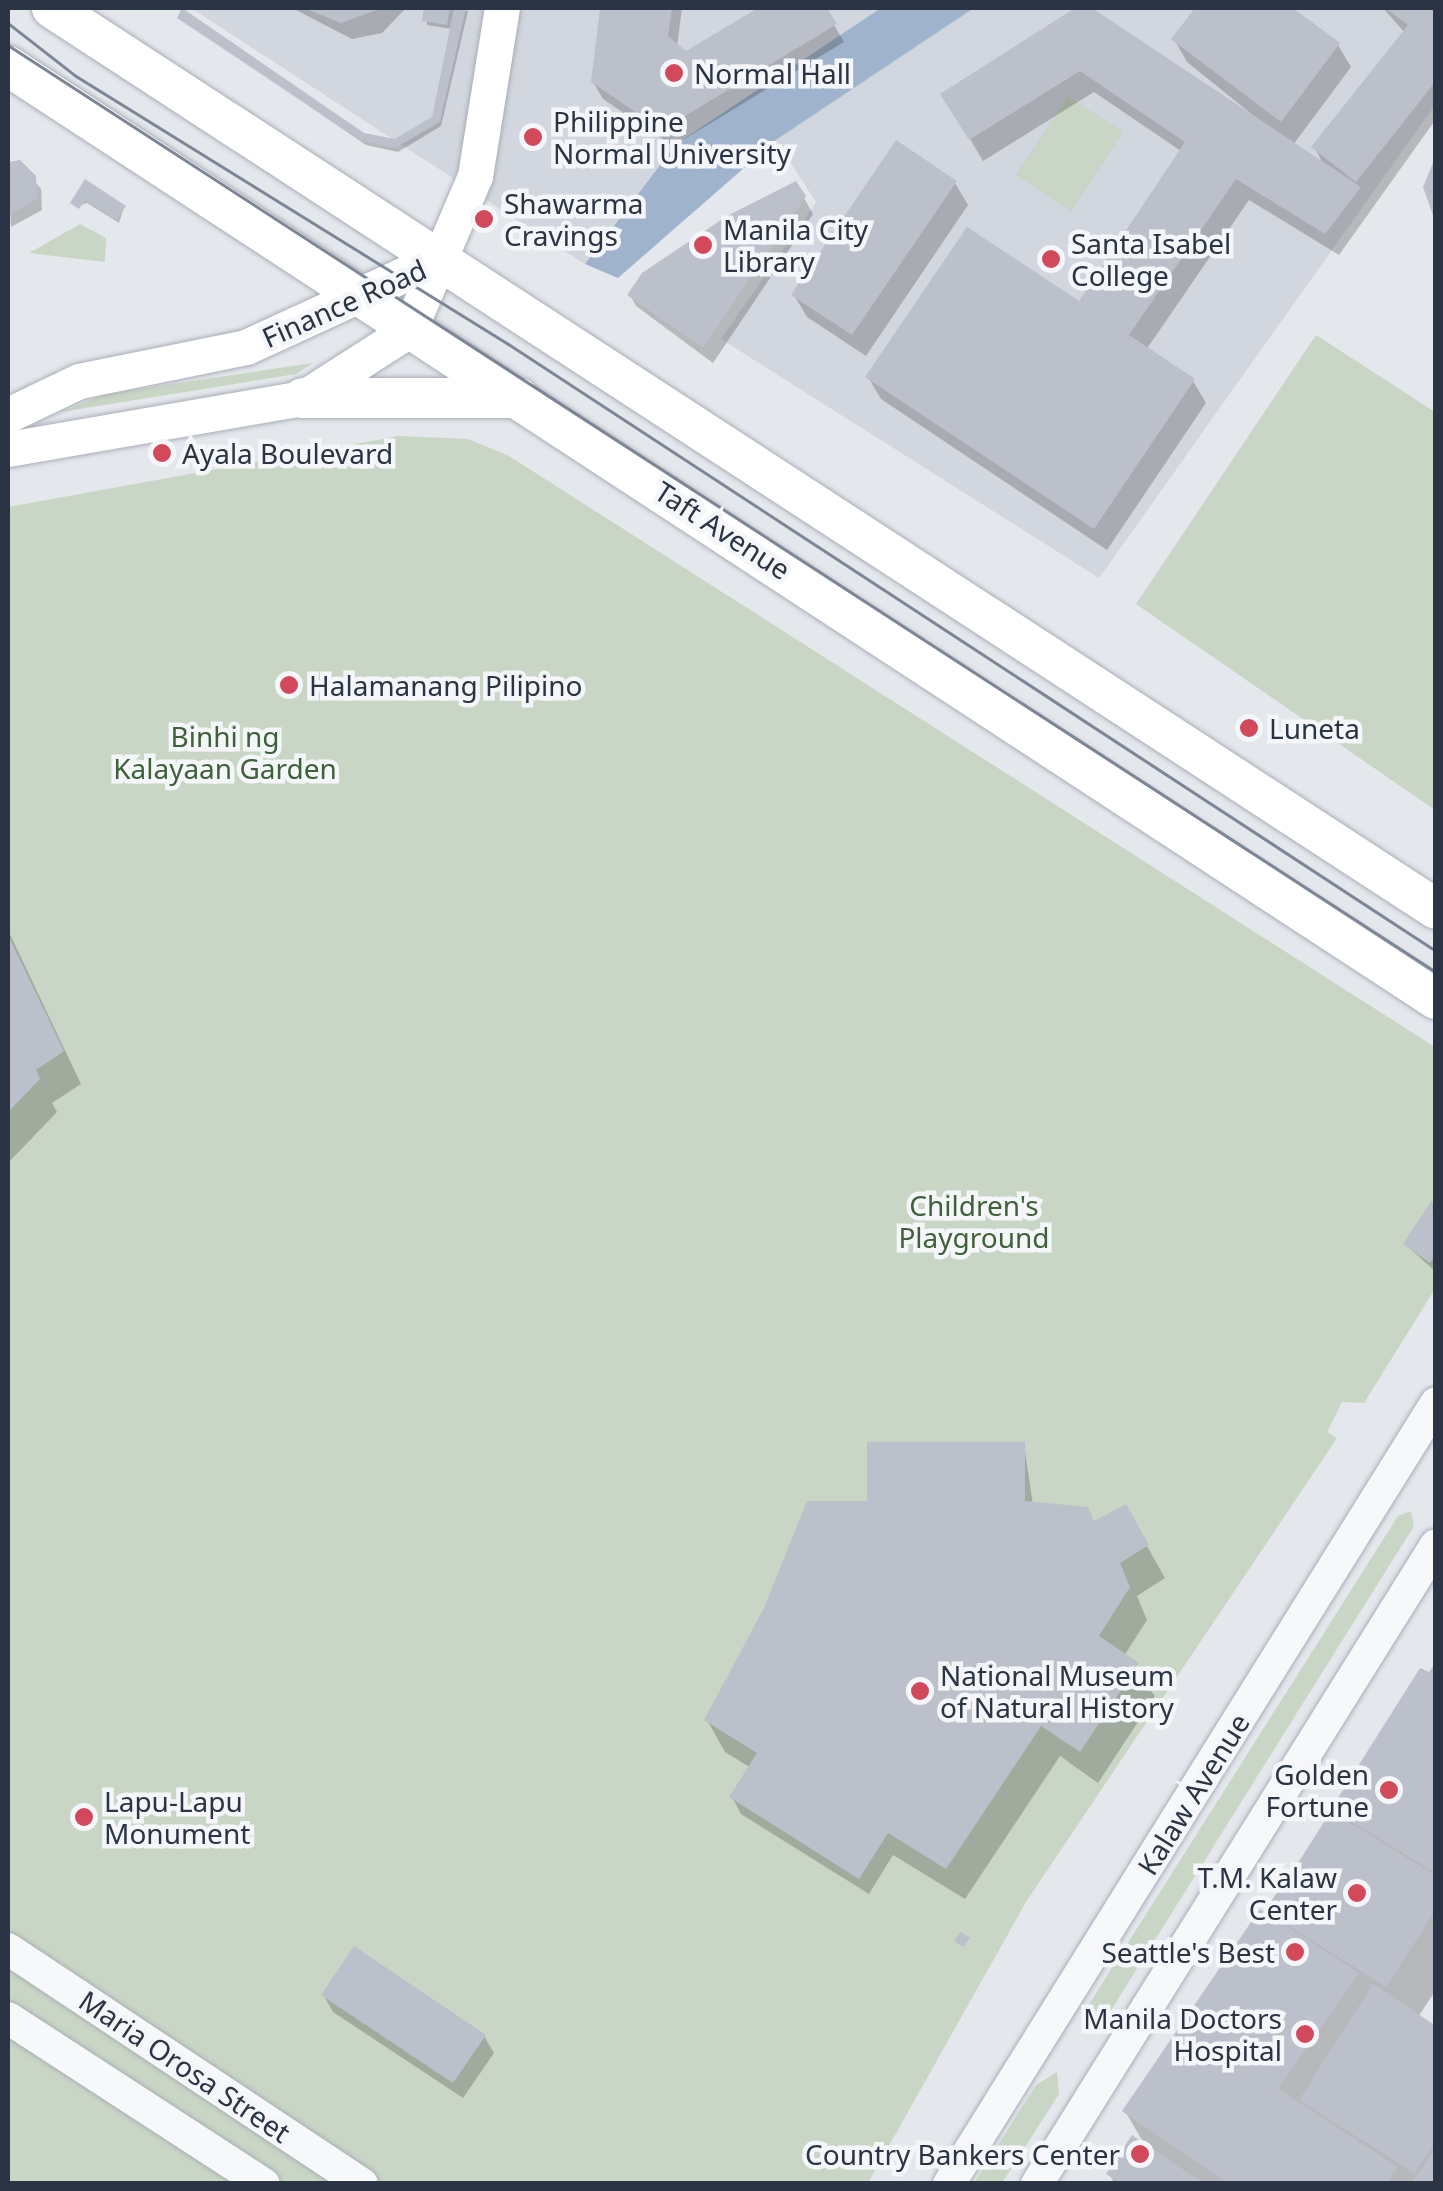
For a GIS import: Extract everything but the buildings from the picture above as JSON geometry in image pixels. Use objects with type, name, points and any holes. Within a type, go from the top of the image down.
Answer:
[{"type":"main road","points":[[52,8],[1436,909]]},
{"type":"main road","points":[[435,260],[474,176],[502,8]]},
{"type":"main road","name":"Taft Avenue","points":[[8,66],[362,301],[520,398],[1436,999]]},
{"type":"main road","name":"Finance Road","points":[[8,415],[78,380],[246,347],[362,301],[435,260]]},
{"type":"main road","name":"Finance Road","points":[[8,449],[303,398],[409,330],[435,260]]},
{"type":"main road","points":[[303,398],[520,398]]},
{"type":"street","name":"Kalaw Avenue","points":[[949,2184],[1436,1403]]},
{"type":"street","points":[[1036,2184],[1436,1545]]},
{"type":"street","name":"Maria Orosa Street","points":[[8,1949],[362,2184]]},
{"type":"street","name":"Maria Orosa Street","points":[[8,2018],[264,2184]]},
{"type":"shaded area","name":"Philippine Normal University","points":[[191,8],[881,8],[676,144],[585,264]]},
{"type":"shaded area","name":"Santa Isabel College","points":[[974,8],[1435,8],[1435,105],[1099,578],[721,339],[816,202],[776,140]]},
{"type":"green space","points":[[1068,96],[1123,132],[1071,211],[1016,175]]},
{"type":"green space","points":[[80,224],[106,238],[105,262],[29,253]]},
{"type":"green space","points":[[1316,335],[1435,412],[1435,810],[1136,604]]},
{"type":"green space","points":[[313,363],[296,374],[61,412],[106,394]]},
{"type":"green space","points":[[399,436],[468,439],[509,456],[1435,1047],[1435,1289],[1364,1403],[1342,1402],[1327,1432],[1337,1438],[1026,1902],[868,2183],[8,2184],[8,507]]},
{"type":"green space","points":[[1411,1511],[1414,1526],[1103,2023],[1087,2029],[1086,2009],[1398,1516]]},
{"type":"green space","points":[[1057,2072],[1059,2094],[1002,2183],[974,2183],[1036,2085]]},
{"type":"water","points":[[881,8],[974,8],[776,140],[618,278],[585,264],[676,144]]},
{"type":"tram line","points":[[8,23],[76,76],[507,343],[1436,951]]},
{"type":"tram line","points":[[8,45],[1436,972]]},
{"type":"place","name":"Normal Hall","points":[[674,73]]},
{"type":"place","name":"Philippine Normal University","points":[[533,137]]},
{"type":"place","name":"Shawarma Cravings","points":[[484,219]]},
{"type":"place","name":"Manila City Library","points":[[703,245]]},
{"type":"place","name":"Santa Isabel College","points":[[1051,259]]},
{"type":"place","name":"Ayala Boulevard","points":[[162,453]]},
{"type":"place","name":"Halamanang Pilipino","points":[[289,685]]},
{"type":"place","name":"Luneta","points":[[1249,728]]},
{"type":"place","name":"National Museum of Natural History","points":[[920,1691]]},
{"type":"place","name":"Golden Fortune","points":[[1389,1790]]},
{"type":"place","name":"Lapu-Lapu Monument","points":[[84,1817]]},
{"type":"place","name":"T.M. Kalaw Center","points":[[1357,1893]]},
{"type":"place","name":"Seattle's Best","points":[[1295,1952]]},
{"type":"place","name":"Manila Doctors Hospital","points":[[1305,2034]]},
{"type":"place","name":"Country Bankers Center","points":[[1140,2154]]},
{"type":"park label","name":"Binhi ng Kalayaan Garden","points":[[225,752]]},
{"type":"park label","name":"Children's Playground","points":[[974,1221]]}]
